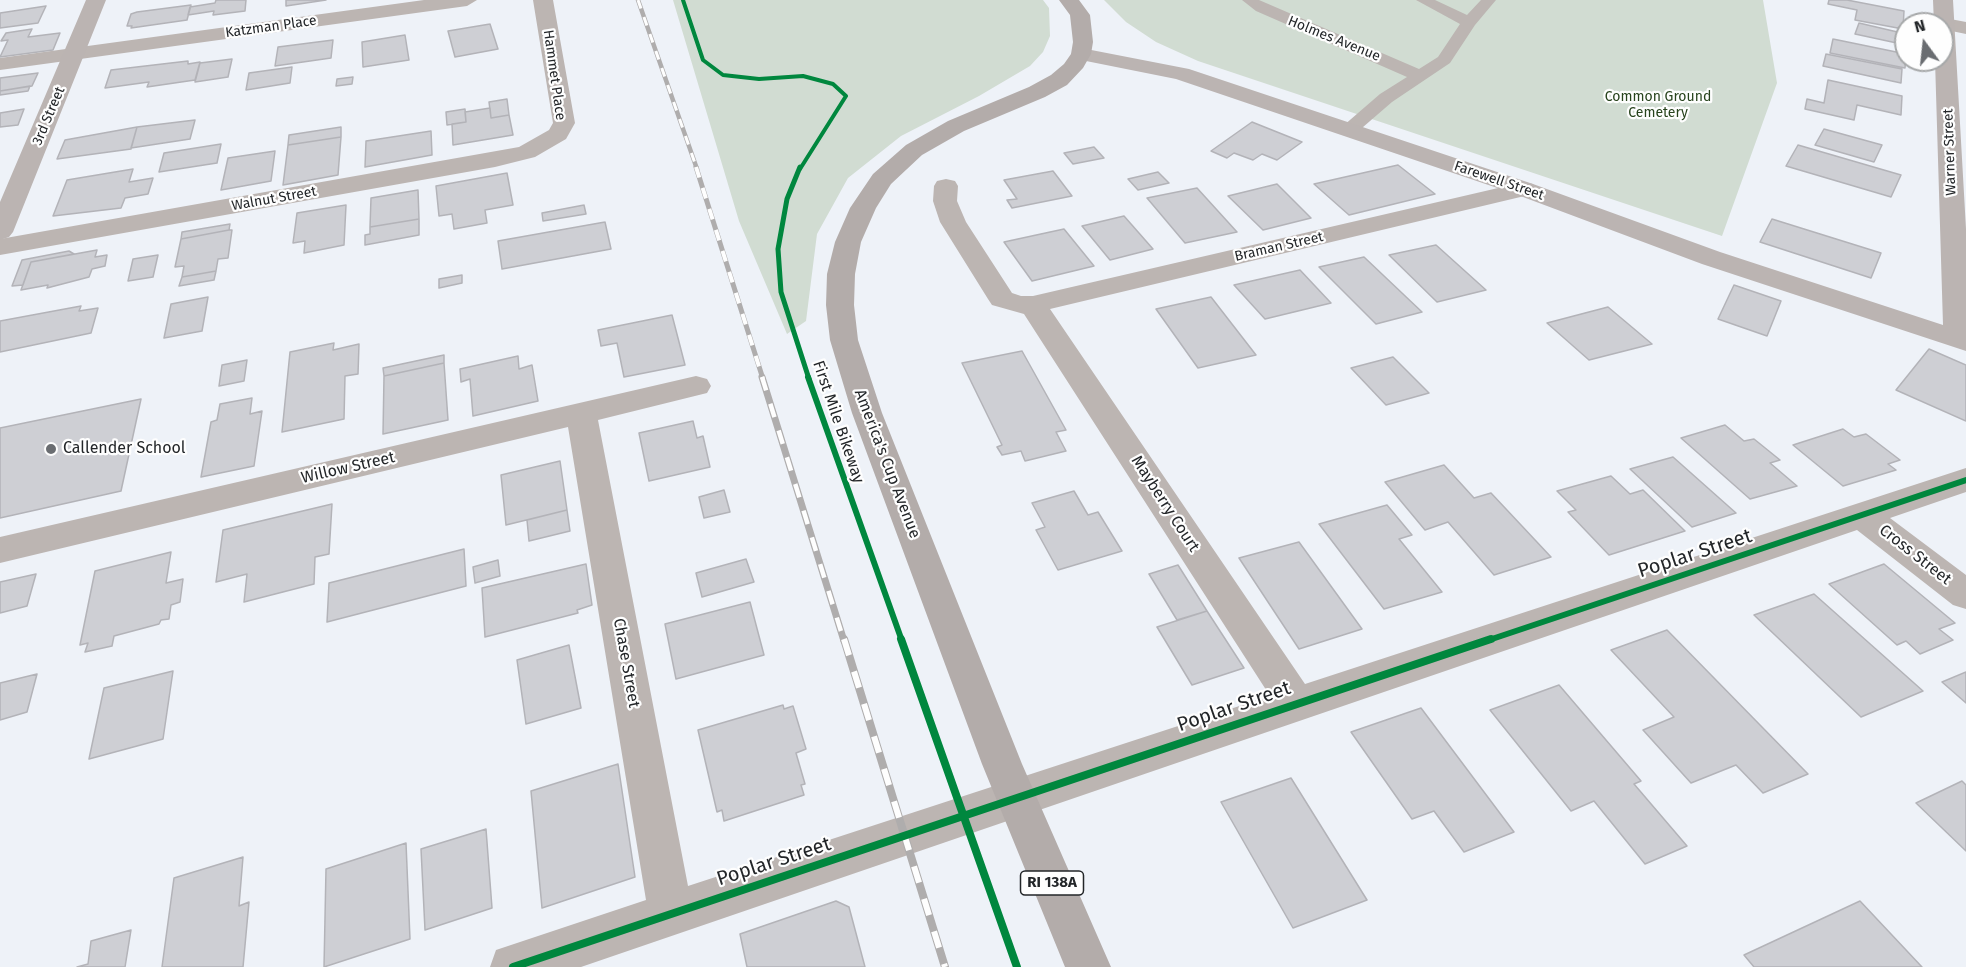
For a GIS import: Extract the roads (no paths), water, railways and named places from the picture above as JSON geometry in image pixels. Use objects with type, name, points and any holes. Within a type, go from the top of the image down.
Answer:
[{"type":"main road","points":[[1069,0],[1080,15],[1081,54]]},
{"type":"main road","name":"America's Cup Avenue","points":[[1081,54],[1072,68],[1059,80],[956,126],[914,150],[882,179],[863,208],[848,242],[841,274],[840,305],[844,340],[853,374],[1016,798],[1088,967]]},
{"type":"street","name":"3rd Street","points":[[0,232],[96,0]]},
{"type":"street","name":"Katzman Place","points":[[0,64],[467,0]]},
{"type":"street","name":"Hammet Place","points":[[543,0],[564,123],[558,134],[546,143]]},
{"type":"street","name":"Warner Street","points":[[1943,0],[1956,26],[1962,341]]},
{"type":"street","name":"Farewell Street","points":[[1081,54],[1181,74],[1524,189],[1711,258],[1962,341]]},
{"type":"street","name":"Walnut Street","points":[[0,247],[495,160],[527,152],[546,143]]},
{"type":"street","points":[[946,186],[945,201],[953,222],[1002,299],[1018,305],[1034,305]]},
{"type":"street","name":"Braman Street","points":[[1034,305],[1524,189]]},
{"type":"street","name":"Mayberry Court","points":[[1034,305],[1296,703]]},
{"type":"street","name":"Willow Street","points":[[0,550],[696,386]]},
{"type":"street","name":"Chase Street","points":[[581,412],[671,913]]},
{"type":"street","name":"Poplar Street","points":[[513,967],[1966,480]]},
{"type":"street","name":"Cross Street","points":[[1863,516],[1966,595]]},
{"type":"lane","name":"Holmes Avenue","points":[[1249,0],[1261,8],[1420,76]]},
{"type":"lane","points":[[1423,0],[1469,22]]},
{"type":"lane","points":[[1349,130],[1386,98],[1444,60],[1469,22],[1490,0]]},
{"type":"railway","points":[[638,0],[697,169]]},
{"type":"railway","points":[[696,167],[763,379]]},
{"type":"railway","points":[[762,377],[844,641]]},
{"type":"railway","points":[[844,639],[945,967]]},
{"type":"place","name":"Callender School","points":[[51,449]]},
{"type":"park label","name":"Common Ground Cemetery","points":[[1658,106]]}]
